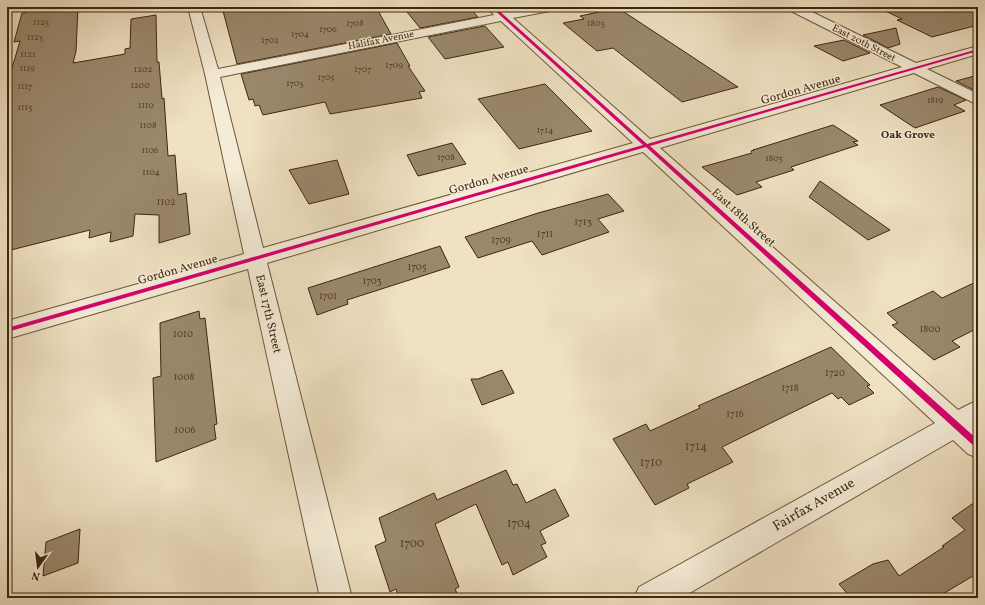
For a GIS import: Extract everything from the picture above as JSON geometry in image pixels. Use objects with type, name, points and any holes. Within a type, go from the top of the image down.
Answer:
[{"type":"street","name":"East 17th Street","points":[[194,7],[212,74],[336,598]]},
{"type":"street","name":"Halifax Avenue","points":[[212,74],[499,12],[551,7]]},
{"type":"street","name":"East 20th Street","points":[[793,7],[978,100]]},
{"type":"street","name":"East 18th Street","points":[[499,12],[647,146],[967,419],[978,445]]},
{"type":"street","name":"Gordon Avenue","points":[[7,330],[978,50]]},
{"type":"street","name":"Fairfax Avenue","points":[[650,598],[967,419]]},
{"type":"building","points":[[29,7],[78,7],[76,51],[73,63],[125,54],[125,49],[130,48],[131,19],[156,15],[157,62],[159,62],[162,99],[164,98],[168,156],[175,155],[178,195],[186,193],[190,234],[159,243],[159,215],[135,214],[133,236],[110,242],[111,232],[89,238],[90,230],[7,251],[7,85],[20,41],[14,42],[22,13],[25,13]]},
{"type":"building","points":[[222,7],[376,7],[391,34],[237,64]]},
{"type":"building","points":[[403,7],[469,7],[478,17],[420,28]]},
{"type":"building","points":[[877,7],[965,7],[978,12],[978,25],[932,37],[897,20],[902,19]]},
{"type":"building","points":[[618,8],[738,87],[682,102],[613,48],[597,51],[563,23],[584,19],[580,16]]},
{"type":"building","points":[[485,26],[504,47],[445,59],[428,37]]},
{"type":"building","points":[[896,28],[900,44],[888,48],[863,35]]},
{"type":"building","points":[[844,40],[870,53],[843,61],[814,46]]},
{"type":"building","points":[[397,43],[410,66],[408,66],[425,91],[419,92],[422,98],[330,114],[325,102],[263,115],[259,105],[255,106],[253,99],[249,100],[241,74]]},
{"type":"building","points":[[978,75],[978,92],[956,81]]},
{"type":"building","points":[[545,84],[592,131],[519,149],[478,99]]},
{"type":"building","points":[[938,87],[966,100],[954,105],[965,111],[915,128],[880,105]]},
{"type":"building","points":[[833,125],[858,141],[853,142],[858,145],[791,167],[794,170],[756,182],[762,187],[737,195],[702,167],[752,153],[751,151],[753,150]]},
{"type":"building","points":[[452,143],[466,164],[418,176],[407,155]]},
{"type":"building","points":[[337,160],[349,194],[309,204],[289,170]]},
{"type":"building","points":[[820,181],[890,230],[868,240],[809,197]]},
{"type":"building","points":[[608,194],[624,211],[598,219],[609,232],[542,255],[532,241],[478,258],[465,237],[538,213]]},
{"type":"building","points":[[440,246],[450,267],[347,300],[348,304],[317,315],[308,288]]},
{"type":"building","points":[[978,281],[978,328],[952,341],[960,347],[934,360],[892,325],[898,323],[887,313],[933,291],[942,298]]},
{"type":"building","points":[[199,311],[200,319],[205,318],[217,424],[214,425],[216,439],[156,462],[153,378],[161,376],[160,323]]},
{"type":"building","points":[[831,347],[870,385],[867,386],[874,393],[849,405],[841,397],[838,399],[832,393],[722,447],[733,462],[687,484],[689,488],[655,505],[613,439],[646,424],[650,431],[700,408],[698,406]]},
{"type":"building","points":[[502,370],[514,393],[482,405],[471,379],[478,379]]},
{"type":"building","points":[[506,470],[513,485],[517,484],[526,503],[555,489],[569,516],[540,531],[546,543],[541,545],[547,557],[513,575],[508,562],[502,565],[476,504],[435,524],[459,587],[455,589],[459,598],[399,598],[396,589],[390,592],[375,546],[386,541],[379,518],[434,493],[437,500]]},
{"type":"building","points":[[978,500],[978,573],[936,598],[851,598],[839,584],[873,564],[888,560],[899,576],[944,547],[942,546],[965,530],[952,518]]},
{"type":"building","points":[[80,529],[78,563],[43,576],[46,542]]},
{"type":"cycle path","points":[[493,7],[978,445]]},
{"type":"cycle path","points":[[7,330],[978,50]]},
{"type":"district","name":"Oak Grove","points":[[908,135]]}]
